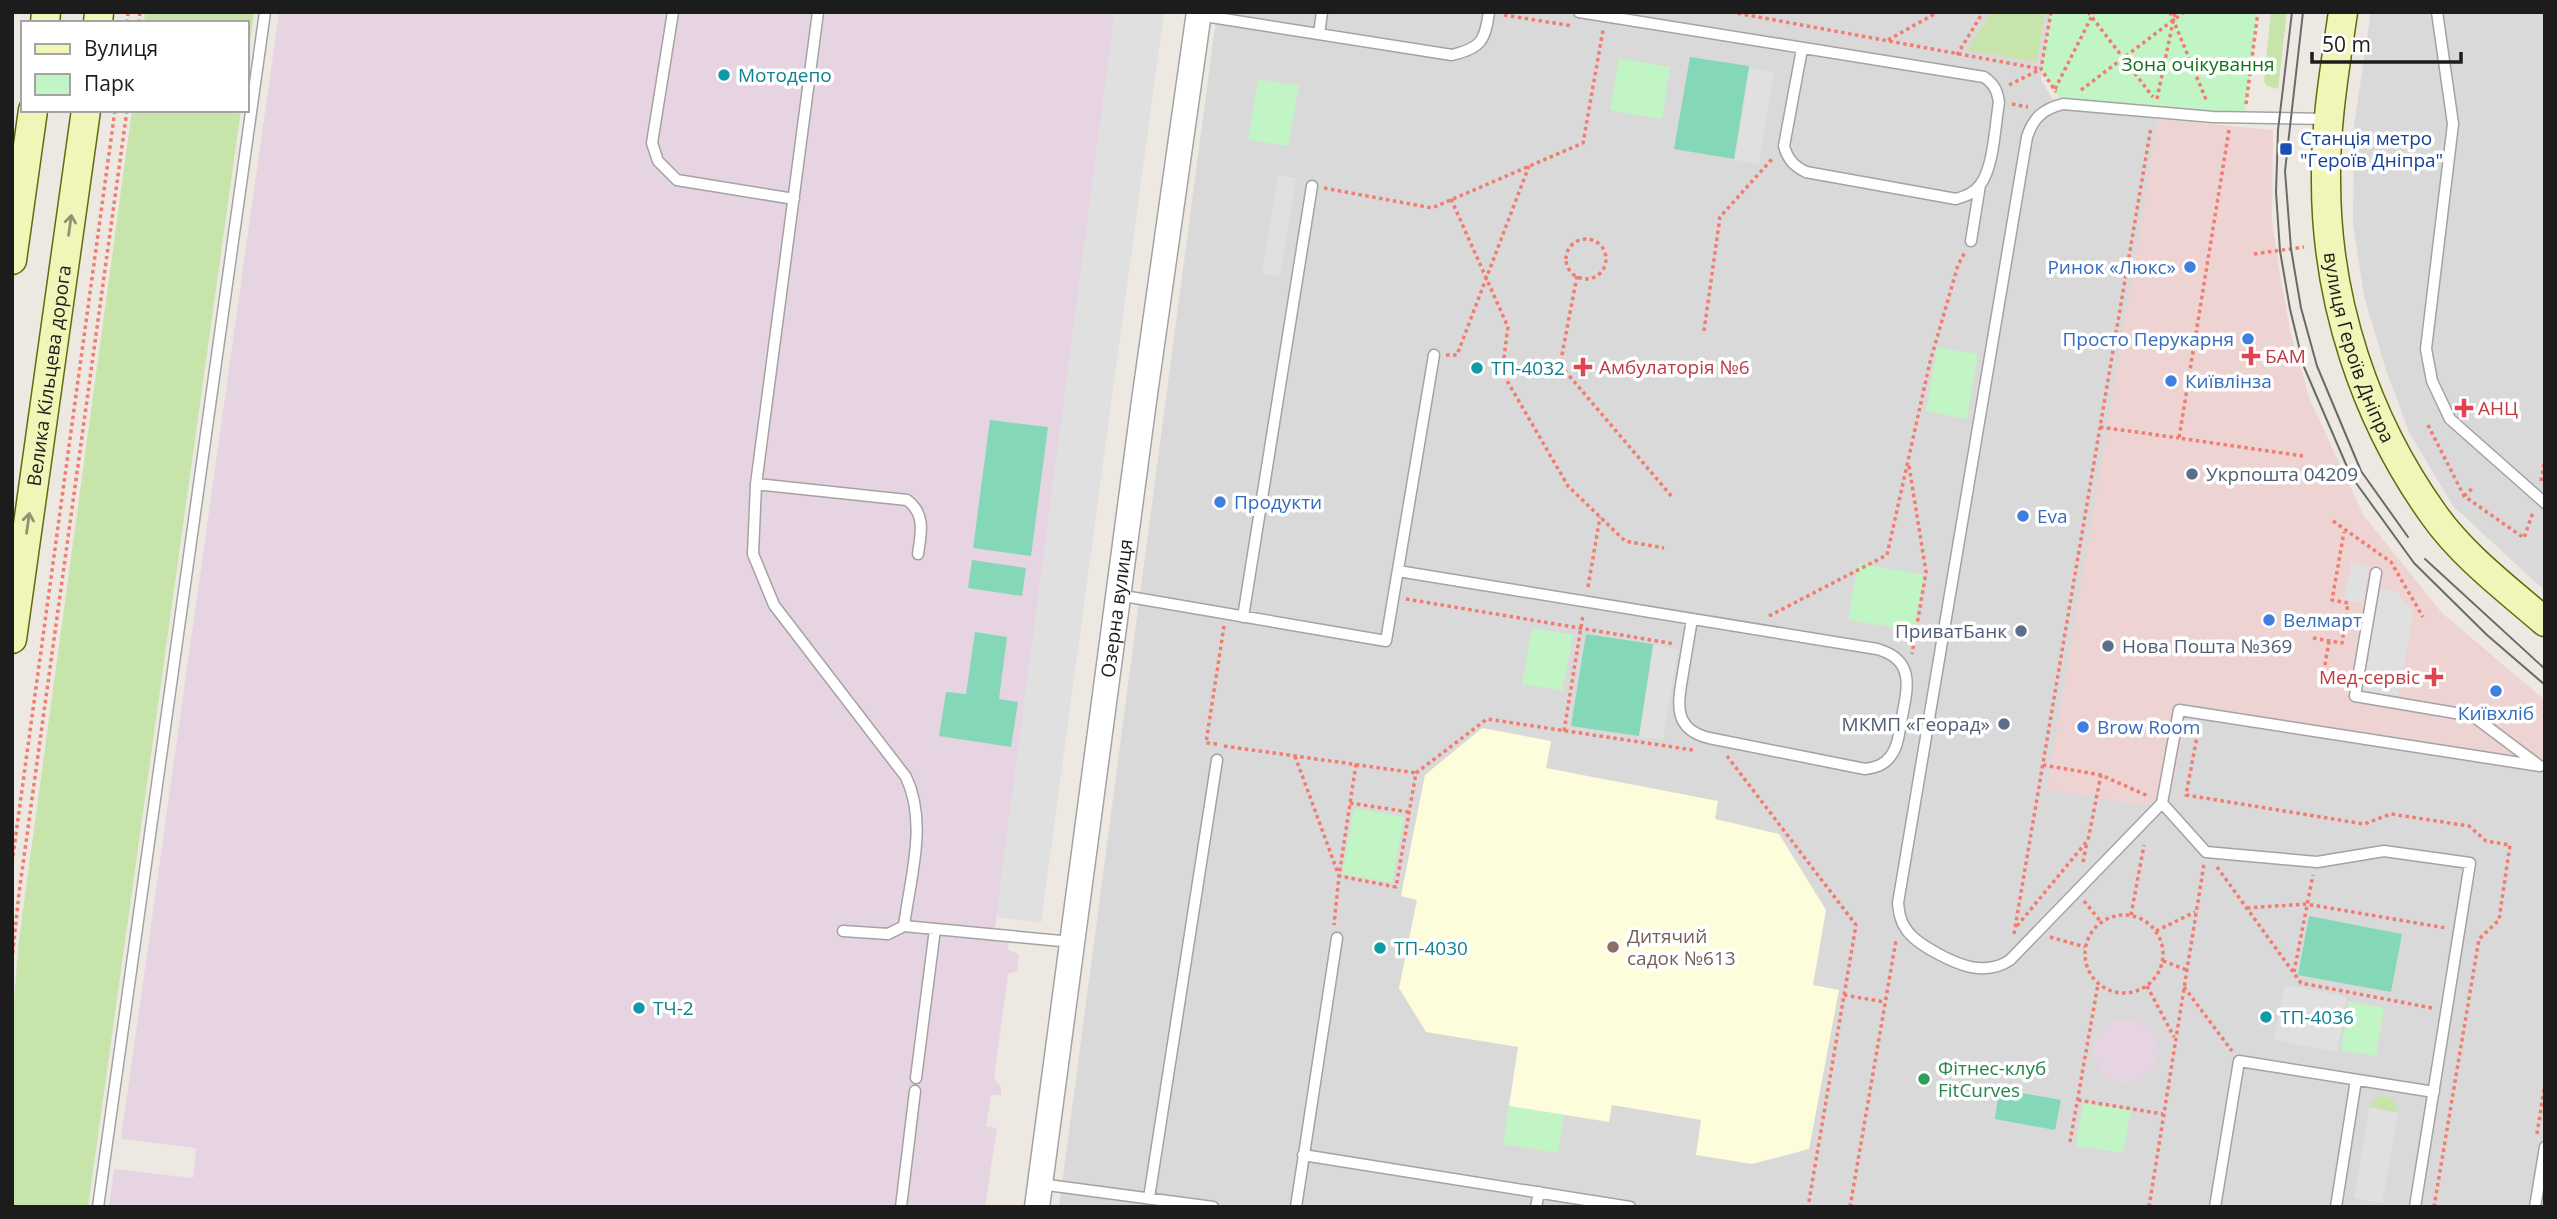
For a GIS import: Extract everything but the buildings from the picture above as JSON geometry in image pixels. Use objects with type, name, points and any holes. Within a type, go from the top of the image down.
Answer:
[{"type":"main road","name":"вулиця Героїв Дніпра","points":[[2343,12],[2329,119],[2326,182],[2328,236],[2335,281],[2353,357],[2374,411],[2403,466],[2435,517],[2475,561],[2545,622]]},
{"type":"main road","points":[[12,260],[33,112]]},
{"type":"main road","name":"Велика Кільцева дорога","points":[[12,639],[86,112]]},
{"type":"street","name":"Озерна вулиця","points":[[1039,1196],[1118,595],[1199,14]]},
{"type":"lane","points":[[98,1207],[265,12]]},
{"type":"lane","points":[[673,12],[652,142],[658,161],[677,180],[794,199]]},
{"type":"lane","points":[[818,12],[755,484],[752,554],[774,605],[906,777],[912,790],[918,824],[904,926]]},
{"type":"lane","points":[[1319,34],[1322,12]]},
{"type":"lane","points":[[1199,14],[1452,55],[1477,46],[1486,34],[1489,12]]},
{"type":"lane","points":[[1579,12],[1984,77],[1992,82],[1998,97],[1988,172],[1980,186],[1971,241]]},
{"type":"lane","points":[[2437,12],[2453,124],[2426,349],[2431,380],[2450,418],[2545,503]]},
{"type":"lane","points":[[1802,49],[1784,146],[1787,157],[1795,166],[1806,172],[1956,199],[1970,194],[1980,186]]},
{"type":"lane","points":[[2329,119],[2213,117],[2063,104],[2046,110],[2031,125],[1898,903],[1900,917],[1915,940],[1962,964],[1978,968],[1999,967],[2010,960],[2162,803],[2179,710],[2542,768]]},
{"type":"lane","points":[[1242,617],[1312,186]]},
{"type":"lane","points":[[1118,595],[1386,641],[1434,355]]},
{"type":"lane","points":[[755,484],[906,500],[915,506],[920,515],[922,524],[918,554]]},
{"type":"lane","points":[[1398,571],[1586,601],[1888,652],[1904,667],[1908,688],[1896,748],[1884,764],[1865,769],[1699,736],[1690,730],[1679,713],[1678,702],[1692,619]]},
{"type":"lane","points":[[2376,573],[2355,696],[2473,716],[2542,768]]},
{"type":"lane","points":[[1149,1198],[1217,760]]},
{"type":"lane","points":[[2162,803],[2206,852],[2317,862],[2384,850],[2470,863],[2416,1207]]},
{"type":"lane","points":[[843,931],[888,934],[904,926],[1072,942]]},
{"type":"lane","points":[[916,1078],[934,929]]},
{"type":"lane","points":[[1296,1207],[1337,938]]},
{"type":"lane","points":[[2215,1207],[2239,1061],[2434,1092]]},
{"type":"lane","points":[[2336,1207],[2356,1080]]},
{"type":"lane","points":[[901,1207],[915,1091]]},
{"type":"lane","points":[[2535,1207],[2542,1182],[2545,1146]]},
{"type":"lane","points":[[1303,1156],[1630,1207]]},
{"type":"lane","points":[[1536,1207],[1539,1192]]},
{"type":"lane","points":[[1039,1196],[1149,1198],[1213,1207]]},
{"type":"path","points":[[1731,12],[2042,69]]},
{"type":"path","points":[[1886,41],[1938,12]]},
{"type":"path","points":[[1948,70],[1983,12]]},
{"type":"path","points":[[2051,12],[2042,69],[2055,89],[2091,14],[2157,102],[2174,22]]},
{"type":"path","points":[[2173,12],[2174,22],[2213,117],[2230,130],[2179,438]]},
{"type":"path","points":[[2063,104],[2184,12]]},
{"type":"path","points":[[2244,118],[2258,12]]},
{"type":"path","points":[[1312,186],[1432,208],[1583,143],[1605,17]]},
{"type":"path","points":[[1998,97],[2042,69]]},
{"type":"path","points":[[1998,97],[2046,110]]},
{"type":"path","points":[[12,863],[115,112]]},
{"type":"path","points":[[12,960],[127,112]]},
{"type":"path","points":[[2010,960],[2154,113]]},
{"type":"path","points":[[1704,331],[1720,217],[1784,146]]},
{"type":"path","points":[[1434,355],[1457,355],[1530,166]]},
{"type":"path","points":[[1451,199],[1508,327],[1502,372],[1568,486],[1625,541],[1664,548]]},
{"type":"path","points":[[1594,241],[1603,249],[1604,267],[1600,273],[1589,278],[1577,276],[1568,267],[1567,253],[1575,242],[1594,241]]},
{"type":"path","points":[[1747,628],[1887,555],[1930,362],[1958,265],[1971,241]]},
{"type":"path","points":[[2253,254],[2304,247]]},
{"type":"path","points":[[1577,276],[1560,365],[1673,498]]},
{"type":"path","points":[[2428,425],[2464,496],[2524,538]]},
{"type":"path","points":[[2100,427],[2303,456]]},
{"type":"path","points":[[1907,677],[1926,572],[1908,462]]},
{"type":"path","points":[[2464,496],[2474,487]]},
{"type":"path","points":[[1564,731],[1600,517]]},
{"type":"path","points":[[2313,638],[2342,643],[2348,603],[2332,600],[2344,531]]},
{"type":"path","points":[[1393,597],[1688,646]]},
{"type":"path","points":[[1226,614],[1206,743],[1416,773]]},
{"type":"path","points":[[2329,641],[2323,676],[2357,682]]},
{"type":"path","points":[[1339,877],[1396,887],[1416,773],[1487,719],[1699,751]]},
{"type":"path","points":[[2212,728],[2199,726],[2186,795],[2364,824],[2391,814],[2469,826],[2486,841],[2510,845],[2499,920],[2479,939],[2434,1207]]},
{"type":"path","points":[[1714,740],[1856,925],[1808,1207]]},
{"type":"path","points":[[1294,755],[1339,877]]},
{"type":"path","points":[[1337,938],[1334,928],[1339,877],[1356,764]]},
{"type":"path","points":[[2043,765],[2101,775],[2162,803]]},
{"type":"path","points":[[2015,928],[2088,840],[2101,775]]},
{"type":"path","points":[[1350,803],[1409,812]]},
{"type":"path","points":[[2131,915],[2149,817]]},
{"type":"path","points":[[2206,852],[2301,983],[2446,1011]]},
{"type":"path","points":[[2149,1207],[2206,852]]},
{"type":"path","points":[[2294,972],[2306,904],[2317,862]]},
{"type":"path","points":[[2077,892],[2101,922]]},
{"type":"path","points":[[2247,908],[2306,904],[2460,930]]},
{"type":"path","points":[[2156,931],[2196,912]]},
{"type":"path","points":[[2131,915],[2141,918],[2156,931],[2164,950],[2163,961],[2160,971],[2147,986],[2122,994],[2109,991],[2098,984],[2090,973],[2085,961],[2085,947],[2094,929],[2101,922],[2110,917],[2131,915]]},
{"type":"path","points":[[1850,1207],[1900,917]]},
{"type":"path","points":[[2037,933],[2085,947]]},
{"type":"path","points":[[2163,961],[2187,970]]},
{"type":"path","points":[[2070,1142],[2098,984]]},
{"type":"path","points":[[2147,986],[2175,1039]]},
{"type":"path","points":[[2184,986],[2239,1061]]},
{"type":"path","points":[[1844,995],[1885,1002]]},
{"type":"path","points":[[2077,1100],[2164,1114]]},
{"type":"shaded area","points":[[279,12],[1115,12],[994,937],[1009,939],[1008,950],[1019,954],[1017,971],[1008,974],[994,1078],[1001,1087],[1001,1095],[991,1095],[986,1126],[997,1128],[985,1206],[109,1207],[114,1169],[193,1178],[196,1148],[121,1139]]},
{"type":"shaded area","points":[[1115,12],[1164,12],[1041,923],[996,917]]},
{"type":"shaded area","points":[[1217,12],[2053,12],[2041,80],[2059,109],[2158,119],[2110,421],[2186,718],[2540,770],[2545,765],[2545,1207],[1059,1207]]},
{"type":"shaded area","points":[[2371,12],[2545,12],[2545,591],[2453,506],[2409,432],[2385,367],[2364,296],[2353,224],[2354,125]]},
{"type":"shaded area","points":[[1750,68],[1774,72],[1759,164],[1735,160]]},
{"type":"shaded area","points":[[2158,119],[2273,130],[2272,220],[2290,331],[2310,400],[2364,516],[2442,613],[2545,700],[2545,765],[2540,770],[2187,718],[2171,796],[2143,806],[2047,789]]},
{"type":"shaded area","points":[[1278,175],[1296,178],[1280,277],[1262,274]]},
{"type":"shaded area","points":[[2351,562],[2369,566],[2363,603],[2344,599]]},
{"type":"shaded area","points":[[2380,589],[2396,591],[2413,612],[2399,696],[2363,690]]},
{"type":"shaded area","points":[[1654,645],[1678,649],[1663,740],[1639,737]]},
{"type":"shaded area","name":"Дитячий садок №613","points":[[1482,728],[1551,741],[1546,768],[1718,801],[1715,819],[1779,834],[1826,910],[1813,985],[1839,990],[1809,1149],[1752,1164],[1696,1155],[1701,1120],[1612,1105],[1609,1122],[1509,1106],[1518,1047],[1426,1032],[1399,988],[1417,900],[1401,896],[1425,775]]},
{"type":"shaded area","points":[[2285,985],[2347,997],[2337,1052],[2274,1040]]},
{"type":"shaded area","points":[[2126,1019],[2144,1025],[2152,1033],[2158,1051],[2152,1069],[2144,1077],[2126,1083],[2108,1077],[2100,1069],[2094,1051],[2100,1033],[2108,1025]]},
{"type":"shaded area","points":[[2369,1107],[2398,1113],[2382,1203],[2354,1198]]},
{"type":"green space","points":[[145,12],[254,12],[248,58],[248,21],[144,21]]},
{"type":"green space","points":[[1991,12],[2045,12],[2037,62],[1968,50]]},
{"type":"green space","name":"Зона очікування","points":[[2051,12],[2258,12],[2244,118],[2063,104],[2041,69]]},
{"type":"green space","points":[[2271,12],[2287,12],[2278,89],[2267,86],[2264,81]]},
{"type":"green space","points":[[1690,57],[1749,66],[1734,159],[1674,149]]},
{"type":"green space","points":[[1619,58],[1670,67],[1662,119],[1610,110]]},
{"type":"green space","points":[[1258,79],[1299,86],[1288,146],[1248,140]]},
{"type":"green space","points":[[132,112],[241,112],[88,1207],[12,1207],[12,1024],[19,939]]},
{"type":"green space","points":[[1937,347],[1978,354],[1967,419],[1926,411]]},
{"type":"green space","points":[[990,420],[1048,427],[1031,556],[973,548]]},
{"type":"green space","points":[[972,560],[1026,568],[1022,596],[968,588]]},
{"type":"green space","points":[[1858,563],[1924,575],[1914,631],[1848,620]]},
{"type":"green space","points":[[1532,628],[1573,635],[1562,691],[1522,684]]},
{"type":"green space","points":[[975,632],[1007,637],[999,699],[1018,702],[1011,747],[939,736],[946,692],[966,694]]},
{"type":"green space","points":[[1586,634],[1653,644],[1639,736],[1571,726]]},
{"type":"green space","points":[[1354,808],[1404,817],[1392,883],[1342,874]]},
{"type":"green space","points":[[2309,916],[2402,934],[2391,992],[2298,975]]},
{"type":"green space","points":[[2349,1002],[2384,1008],[2376,1056],[2341,1050]]},
{"type":"green space","points":[[1999,1089],[2061,1100],[2055,1130],[1995,1119]]},
{"type":"green space","points":[[2382,1095],[2394,1100],[2398,1113],[2369,1107],[2374,1099]]},
{"type":"green space","points":[[2083,1103],[2131,1110],[2123,1153],[2076,1146]]},
{"type":"green space","points":[[1509,1106],[1564,1115],[1558,1153],[1503,1144]]},
{"type":"tram line","points":[[2292,12],[2278,130],[2276,192],[2280,251],[2304,367],[2351,476],[2414,563],[2487,635],[2545,685]]},
{"type":"tram line","points":[[2303,12],[2285,171],[2291,249],[2301,308],[2317,366],[2361,471],[2408,537]]},
{"type":"tram line","points":[[2425,559],[2545,669]]},
{"type":"place","name":"Мотодепо","points":[[724,75]]},
{"type":"place","name":"Станція метро \"Героїв Дніпра\"","points":[[2286,149]]},
{"type":"place","name":"Ринок «Люкс»","points":[[2190,267]]},
{"type":"place","name":"Просто Перукарня","points":[[2248,339]]},
{"type":"place","name":"БАМ","points":[[2251,356]]},
{"type":"place","name":"Амбулаторія №6","points":[[1583,367]]},
{"type":"place","name":"ТП-4032","points":[[1477,368]]},
{"type":"place","name":"Київлінза","points":[[2171,381]]},
{"type":"place","name":"АНЦ","points":[[2464,408]]},
{"type":"place","name":"Укрпошта 04209","points":[[2192,474]]},
{"type":"place","name":"Продукти","points":[[1220,502]]},
{"type":"place","name":"Eva","points":[[2023,516]]},
{"type":"place","name":"Велмарт","points":[[2269,620]]},
{"type":"place","name":"ПриватБанк","points":[[2021,631]]},
{"type":"place","name":"Нова Пошта №369","points":[[2108,646]]},
{"type":"place","name":"Мед-сервіс","points":[[2434,677]]},
{"type":"place","name":"Київхліб","points":[[2496,691]]},
{"type":"place","name":"МКМП «Георад»","points":[[2004,724]]},
{"type":"place","name":"Brow Room","points":[[2083,727]]},
{"type":"place","name":"Дитячий садок №613","points":[[1613,947]]},
{"type":"place","name":"ТП-4030","points":[[1380,948]]},
{"type":"place","name":"ТЧ-2","points":[[639,1008]]},
{"type":"place","name":"ТП-4036","points":[[2266,1017]]},
{"type":"place","name":"Фітнес-клуб FitCurves","points":[[1924,1079]]}]
